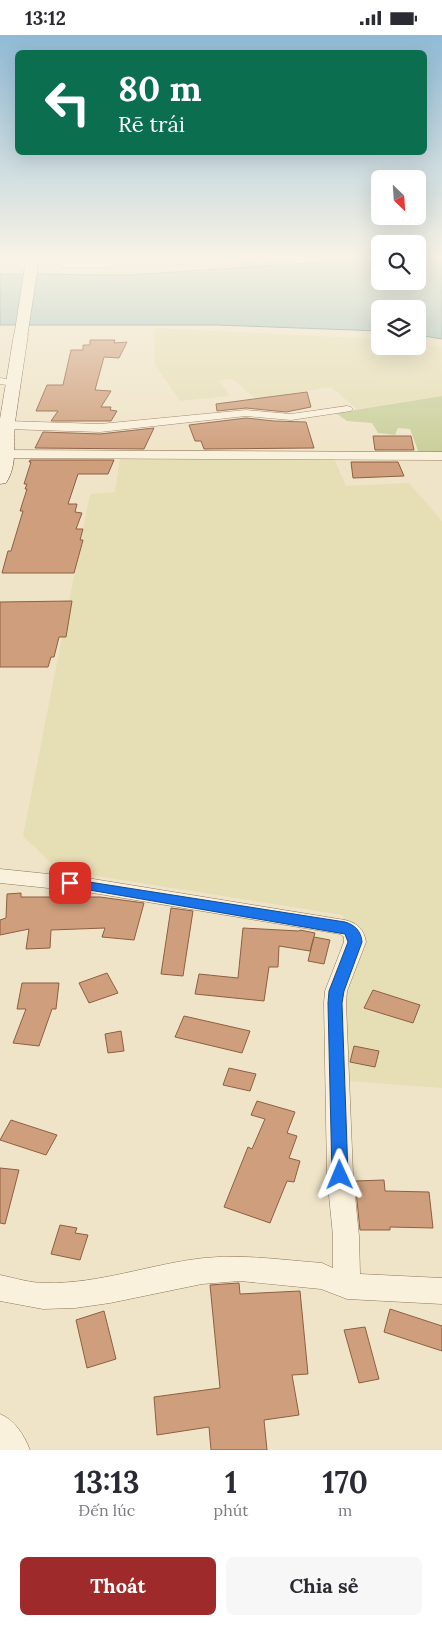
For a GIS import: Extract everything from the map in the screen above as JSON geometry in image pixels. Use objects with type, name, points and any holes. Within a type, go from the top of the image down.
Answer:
[{"type":"street","points":[[0,479],[7,425],[7,382],[23,322]]},
{"type":"street","points":[[7,425],[100,428],[246,413],[292,417],[347,409]]},
{"type":"street","points":[[3,454],[442,456]]},
{"type":"street","points":[[0,876],[87,885],[345,927],[350,930],[355,936],[355,942],[336,991],[335,1003],[340,1175],[346,1236],[347,1286]]},
{"type":"street","points":[[0,1288],[43,1296],[75,1295],[110,1290],[202,1271],[240,1268],[322,1276],[347,1286],[442,1291]]},
{"type":"street","points":[[0,1429],[15,1450]]},
{"type":"shaded area","points":[[154,328],[371,339],[371,355],[426,355],[426,345],[442,347],[442,396],[357,409],[331,387],[256,399],[232,379],[219,380],[230,396],[180,401],[155,365]]},
{"type":"shaded area","points":[[333,456],[346,486],[409,483],[442,521],[442,1088],[334,1080],[343,915],[58,870],[23,836],[90,494],[115,492],[120,459]]},
{"type":"green space","points":[[442,396],[442,455],[420,456],[410,429],[398,428],[395,435],[378,433],[372,423],[347,421],[336,413]]},
{"type":"water","points":[[0,322],[371,322],[371,331],[217,325],[0,325]]},
{"type":"water","points":[[426,322],[442,322],[442,339],[426,336]]},
{"type":"building","points":[[90,340],[115,340],[114,343],[127,342],[119,358],[104,357],[95,390],[111,391],[101,407],[111,407],[110,410],[117,411],[111,421],[51,421],[58,411],[36,411],[47,385],[63,385],[71,350],[83,350],[83,345],[90,345]]},
{"type":"building","points":[[307,392],[311,407],[286,412],[246,408],[217,411],[216,404]]},
{"type":"building","points":[[246,418],[306,422],[314,448],[204,449],[201,441],[195,441],[189,425]]},
{"type":"building","points":[[154,428],[144,449],[35,448],[43,432],[100,434]]},
{"type":"building","points":[[373,436],[411,436],[414,450],[375,450]]},
{"type":"building","points":[[30,460],[114,460],[108,474],[78,474],[68,504],[77,504],[75,512],[82,513],[76,529],[83,529],[80,540],[83,540],[74,573],[2,573],[23,511],[20,511],[27,489],[25,489],[27,484],[24,484]]},
{"type":"building","points":[[351,462],[398,462],[404,476],[353,478]]},
{"type":"building","points":[[72,601],[66,637],[59,637],[54,657],[51,657],[48,667],[0,667],[0,602]]},
{"type":"building","points":[[21,893],[21,897],[100,897],[144,903],[134,940],[102,937],[105,928],[51,930],[50,948],[26,949],[29,929],[0,935],[0,920],[6,918],[7,894]]},
{"type":"building","points":[[171,908],[193,911],[183,976],[161,974]]},
{"type":"building","points":[[243,928],[300,930],[315,933],[310,951],[279,946],[278,967],[269,967],[264,1001],[195,994],[199,974],[238,978]]},
{"type":"building","points":[[314,937],[330,940],[324,964],[308,961]]},
{"type":"building","points":[[107,973],[118,993],[89,1003],[79,983]]},
{"type":"building","points":[[22,983],[59,983],[56,1009],[52,1009],[39,1046],[13,1043],[26,1009],[17,1009]]},
{"type":"building","points":[[373,990],[420,1005],[413,1023],[364,1008]]},
{"type":"building","points":[[184,1016],[250,1031],[242,1053],[175,1037]]},
{"type":"building","points":[[121,1031],[124,1051],[108,1053],[105,1034]]},
{"type":"building","points":[[354,1046],[379,1051],[375,1067],[350,1062]]},
{"type":"building","points":[[229,1068],[256,1074],[250,1091],[223,1085]]},
{"type":"building","points":[[257,1101],[295,1112],[287,1133],[297,1136],[289,1158],[300,1161],[294,1182],[287,1181],[270,1223],[224,1207],[248,1147],[252,1149],[265,1119],[251,1115]]},
{"type":"building","points":[[11,1120],[57,1135],[46,1155],[0,1140]]},
{"type":"building","points":[[0,1168],[19,1170],[5,1224],[0,1223]]},
{"type":"building","points":[[384,1180],[385,1191],[429,1192],[433,1228],[390,1227],[390,1230],[360,1230],[355,1181]]},
{"type":"building","points":[[60,1225],[77,1228],[75,1233],[88,1235],[80,1260],[51,1254]]},
{"type":"building","points":[[239,1283],[240,1294],[300,1291],[308,1374],[292,1375],[299,1415],[264,1420],[267,1450],[211,1450],[209,1427],[157,1435],[154,1397],[220,1388],[210,1285]]},
{"type":"building","points":[[390,1309],[442,1326],[442,1351],[384,1332]]},
{"type":"building","points":[[104,1311],[116,1359],[87,1368],[76,1320]]},
{"type":"building","points":[[365,1327],[379,1379],[359,1383],[344,1330]]},
{"type":"route","points":[[70,883],[283,919],[345,927],[350,930],[355,936],[355,942],[336,991],[335,1003],[340,1175]]}]
